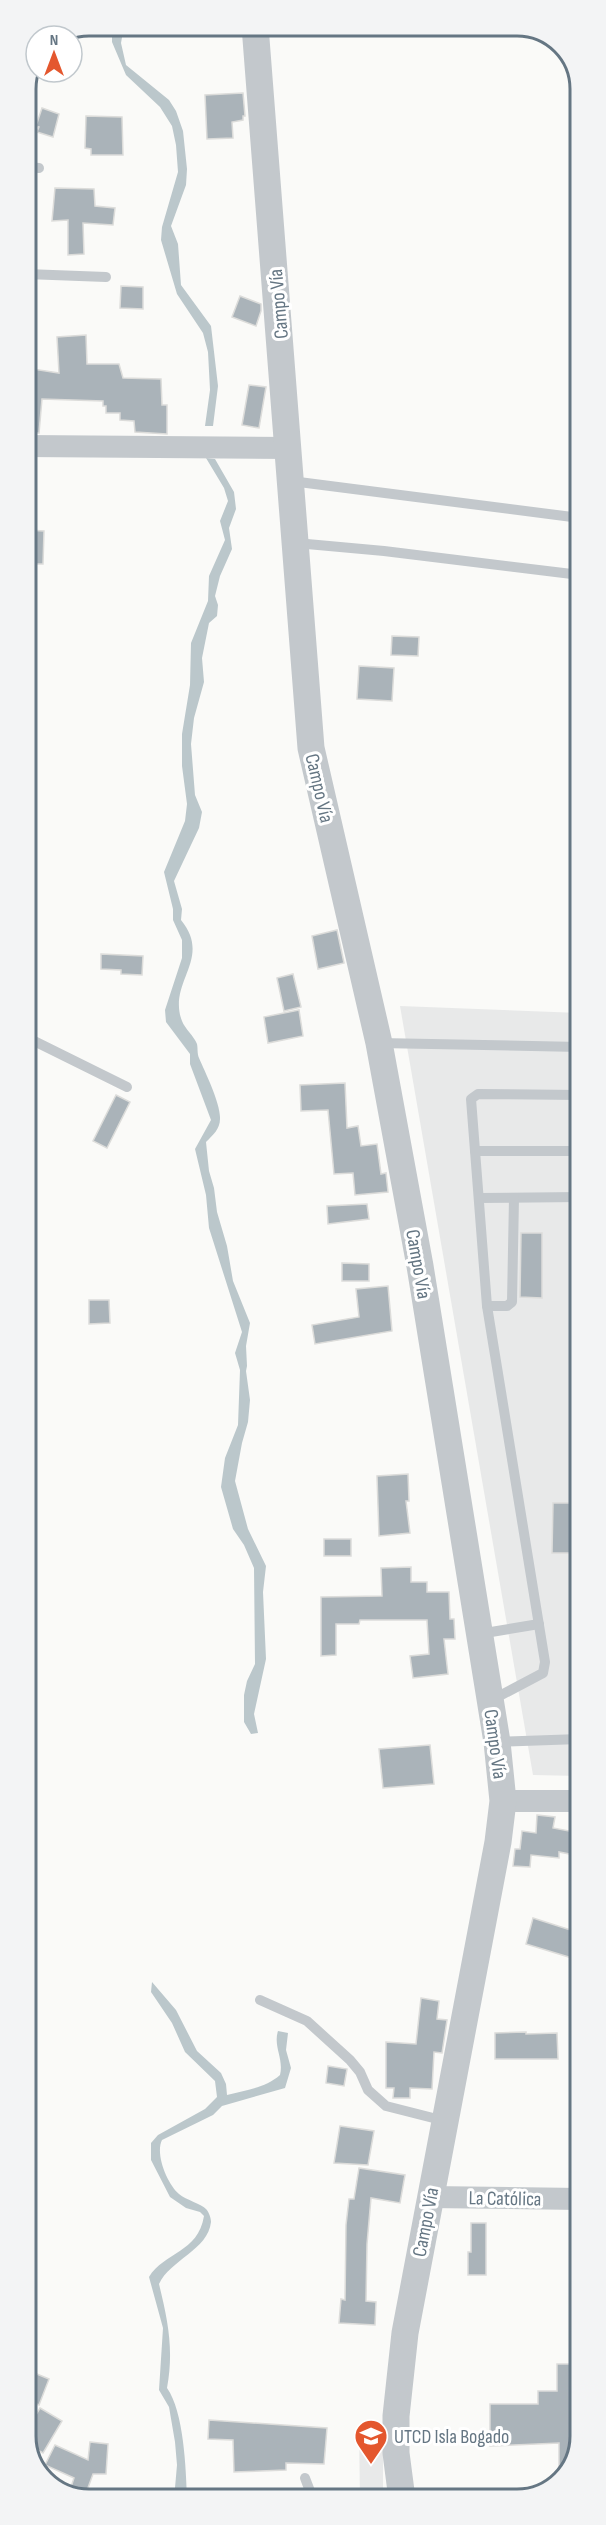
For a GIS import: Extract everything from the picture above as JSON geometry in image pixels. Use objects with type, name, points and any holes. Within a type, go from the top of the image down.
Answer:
[{"type":"street","name":"Campo Vía","points":[[256,36],[311,748],[379,1043],[420,1266],[497,1742],[503,1801],[498,1842],[429,2197],[399,2376],[396,2453],[401,2489]]},
{"type":"street","points":[[36,446],[289,448]]},
{"type":"street","points":[[503,1801],[570,1801]]},
{"type":"street","name":"La Católica","points":[[429,2197],[570,2199]]},
{"type":"lane","points":[[36,274],[106,277]]},
{"type":"lane","points":[[291,481],[570,517]]},
{"type":"lane","points":[[296,543],[384,551],[570,574]]},
{"type":"lane","points":[[36,1042],[127,1087]]},
{"type":"lane","points":[[379,1043],[570,1047]]},
{"type":"lane","points":[[490,1701],[543,1673],[545,1662],[487,1306],[471,1099],[473,1096],[570,1095]]},
{"type":"lane","points":[[475,1151],[570,1150]]},
{"type":"lane","points":[[478,1198],[570,1197]]},
{"type":"lane","points":[[487,1306],[507,1306],[512,1302],[514,1198]]},
{"type":"lane","points":[[479,1634],[539,1624]]},
{"type":"lane","points":[[497,1742],[570,1738]]},
{"type":"lane","points":[[260,2000],[307,2021],[350,2060],[360,2072],[368,2090],[386,2106],[445,2121]]},
{"type":"lane","points":[[305,2478],[309,2489]]},
{"type":"shaded area","points":[[112,36],[122,36],[121,43],[126,65],[169,100],[176,111],[183,131],[187,169],[186,185],[171,226],[178,244],[181,285],[211,326],[218,386],[213,426],[205,426],[210,390],[208,352],[203,333],[177,294],[161,240],[162,227],[178,172],[172,126],[160,107],[126,75],[112,42]]},
{"type":"shaded area","points":[[206,458],[215,459],[234,492],[236,509],[229,528],[232,549],[220,576],[215,596],[218,605],[217,616],[209,623],[202,658],[204,682],[194,718],[191,744],[195,795],[202,812],[199,828],[174,881],[182,909],[181,920],[190,934],[193,947],[180,994],[179,1007],[183,1024],[197,1044],[199,1058],[220,1113],[219,1126],[206,1142],[209,1171],[233,1281],[250,1323],[246,1346],[246,1371],[250,1400],[248,1422],[235,1481],[248,1529],[266,1566],[263,1592],[266,1659],[254,1714],[258,1733],[251,1734],[244,1722],[244,1695],[247,1681],[255,1664],[254,1568],[244,1545],[233,1529],[221,1487],[225,1458],[238,1425],[240,1370],[235,1353],[242,1332],[209,1228],[206,1195],[195,1149],[211,1120],[190,1064],[190,1054],[166,1022],[165,1010],[182,958],[182,940],[173,920],[173,909],[164,872],[185,821],[187,804],[182,766],[182,734],[190,685],[191,643],[208,601],[209,576],[225,540],[220,521],[228,501],[224,488]]},
{"type":"shaded area","points":[[400,1006],[570,1013],[570,1776],[533,1775]]},
{"type":"shaded area","points":[[152,1982],[176,2010],[197,2051],[221,2073],[226,2084],[227,2095],[262,2086],[280,2075],[278,2031],[288,2033],[286,2050],[291,2068],[285,2088],[222,2106],[213,2115],[162,2140],[160,2146],[161,2161],[170,2183],[179,2194],[206,2209],[211,2220],[203,2240],[171,2268],[159,2284],[169,2336],[170,2361],[167,2388],[173,2398],[181,2426],[187,2489],[175,2489],[177,2465],[175,2442],[169,2407],[159,2390],[163,2328],[149,2277],[163,2262],[195,2238],[204,2216],[170,2197],[151,2160],[151,2143],[158,2135],[205,2109],[217,2097],[215,2081],[185,2052],[172,2023],[151,1992]]},
{"type":"shaded area","name":"UTCD Isla Bogado","points":[[359,2432],[383,2432],[383,2489],[360,2489]]},
{"type":"building","points":[[243,93],[245,116],[243,120],[232,122],[233,138],[207,139],[205,95]]},
{"type":"building","points":[[42,108],[59,114],[53,137],[37,132],[39,127],[36,126]]},
{"type":"building","points":[[86,116],[122,117],[123,155],[91,155],[91,149],[85,148]]},
{"type":"building","points":[[55,188],[94,189],[95,206],[115,208],[113,225],[83,223],[84,254],[68,255],[68,220],[52,221]]},
{"type":"building","points":[[121,286],[143,287],[143,309],[120,308]]},
{"type":"building","points":[[240,296],[261,304],[256,326],[232,317]]},
{"type":"building","points":[[86,335],[87,364],[119,364],[123,378],[161,379],[162,405],[167,405],[167,434],[135,432],[134,421],[120,420],[120,413],[106,413],[103,401],[42,399],[39,433],[36,433],[36,369],[59,373],[57,337]]},
{"type":"building","points":[[249,385],[266,387],[259,428],[242,425]]},
{"type":"building","points":[[36,531],[44,531],[43,564],[36,564]]},
{"type":"building","points":[[392,636],[419,637],[418,656],[391,655]]},
{"type":"building","points":[[359,666],[394,668],[392,701],[357,699]]},
{"type":"building","points":[[337,930],[344,963],[318,969],[312,936]]},
{"type":"building","points":[[101,954],[143,956],[142,975],[121,974],[121,970],[101,969]]},
{"type":"building","points":[[293,974],[301,1007],[284,1011],[277,978]]},
{"type":"building","points":[[299,1010],[303,1036],[268,1043],[264,1017]]},
{"type":"building","points":[[345,1083],[347,1128],[358,1126],[361,1146],[377,1144],[381,1174],[386,1173],[388,1192],[355,1195],[353,1173],[334,1174],[328,1110],[301,1111],[300,1085]]},
{"type":"building","points":[[116,1095],[130,1102],[107,1148],[93,1141]]},
{"type":"building","points":[[367,1204],[369,1219],[328,1224],[327,1206]]},
{"type":"building","points":[[521,1233],[542,1233],[542,1298],[520,1297]]},
{"type":"building","points":[[342,1263],[369,1264],[369,1281],[342,1281]]},
{"type":"building","points":[[388,1286],[392,1331],[315,1344],[312,1325],[359,1317],[356,1289]]},
{"type":"building","points":[[89,1300],[109,1300],[110,1323],[89,1324]]},
{"type":"building","points":[[408,1474],[409,1501],[406,1501],[410,1533],[379,1536],[377,1476]]},
{"type":"building","points":[[553,1503],[570,1503],[570,1553],[552,1553]]},
{"type":"building","points":[[324,1539],[351,1539],[351,1556],[324,1556]]},
{"type":"building","points":[[411,1567],[411,1582],[427,1582],[427,1592],[449,1592],[450,1619],[454,1619],[455,1639],[444,1639],[448,1674],[413,1678],[410,1656],[429,1654],[427,1620],[360,1620],[359,1624],[336,1624],[336,1655],[321,1656],[321,1597],[382,1596],[381,1568]]},
{"type":"building","points":[[430,1745],[434,1784],[383,1788],[379,1749]]},
{"type":"building","points":[[537,1815],[555,1817],[553,1828],[570,1831],[570,1854],[559,1852],[559,1858],[531,1855],[530,1867],[513,1866],[515,1849],[520,1849],[522,1831],[536,1833]]},
{"type":"building","points":[[533,1918],[570,1930],[570,1957],[526,1944]]},
{"type":"building","points":[[421,1998],[439,2001],[437,2019],[447,2020],[442,2053],[434,2052],[432,2089],[410,2088],[410,2098],[393,2098],[394,2088],[386,2088],[386,2042],[416,2044]]},
{"type":"building","points":[[526,2032],[526,2034],[557,2033],[558,2059],[495,2059],[495,2033]]},
{"type":"building","points":[[328,2066],[347,2069],[344,2086],[326,2083]]},
{"type":"building","points":[[340,2126],[374,2131],[368,2165],[334,2163]]},
{"type":"building","points":[[359,2168],[405,2175],[400,2203],[371,2198],[366,2301],[376,2302],[375,2325],[339,2323],[341,2299],[345,2300],[346,2225],[349,2199],[354,2199]]},
{"type":"building","points":[[471,2223],[486,2223],[486,2275],[468,2275]]},
{"type":"building","points":[[557,2364],[570,2364],[569,2446],[559,2468],[559,2443],[490,2446],[490,2404],[538,2404],[538,2391],[557,2391]]},
{"type":"building","points":[[36,2374],[49,2379],[39,2405],[36,2404]]},
{"type":"building","points":[[40,2408],[62,2421],[43,2453],[38,2450],[37,2446],[36,2415]]},
{"type":"building","points":[[209,2420],[327,2428],[324,2464],[286,2463],[286,2470],[234,2472],[233,2440],[208,2439]]},
{"type":"building","points":[[90,2442],[108,2444],[106,2474],[93,2474],[88,2489],[71,2486],[74,2478],[45,2465],[55,2445],[88,2460]]},
{"type":"place","name":"UTCD Isla Bogado","points":[[371,2465]]}]
